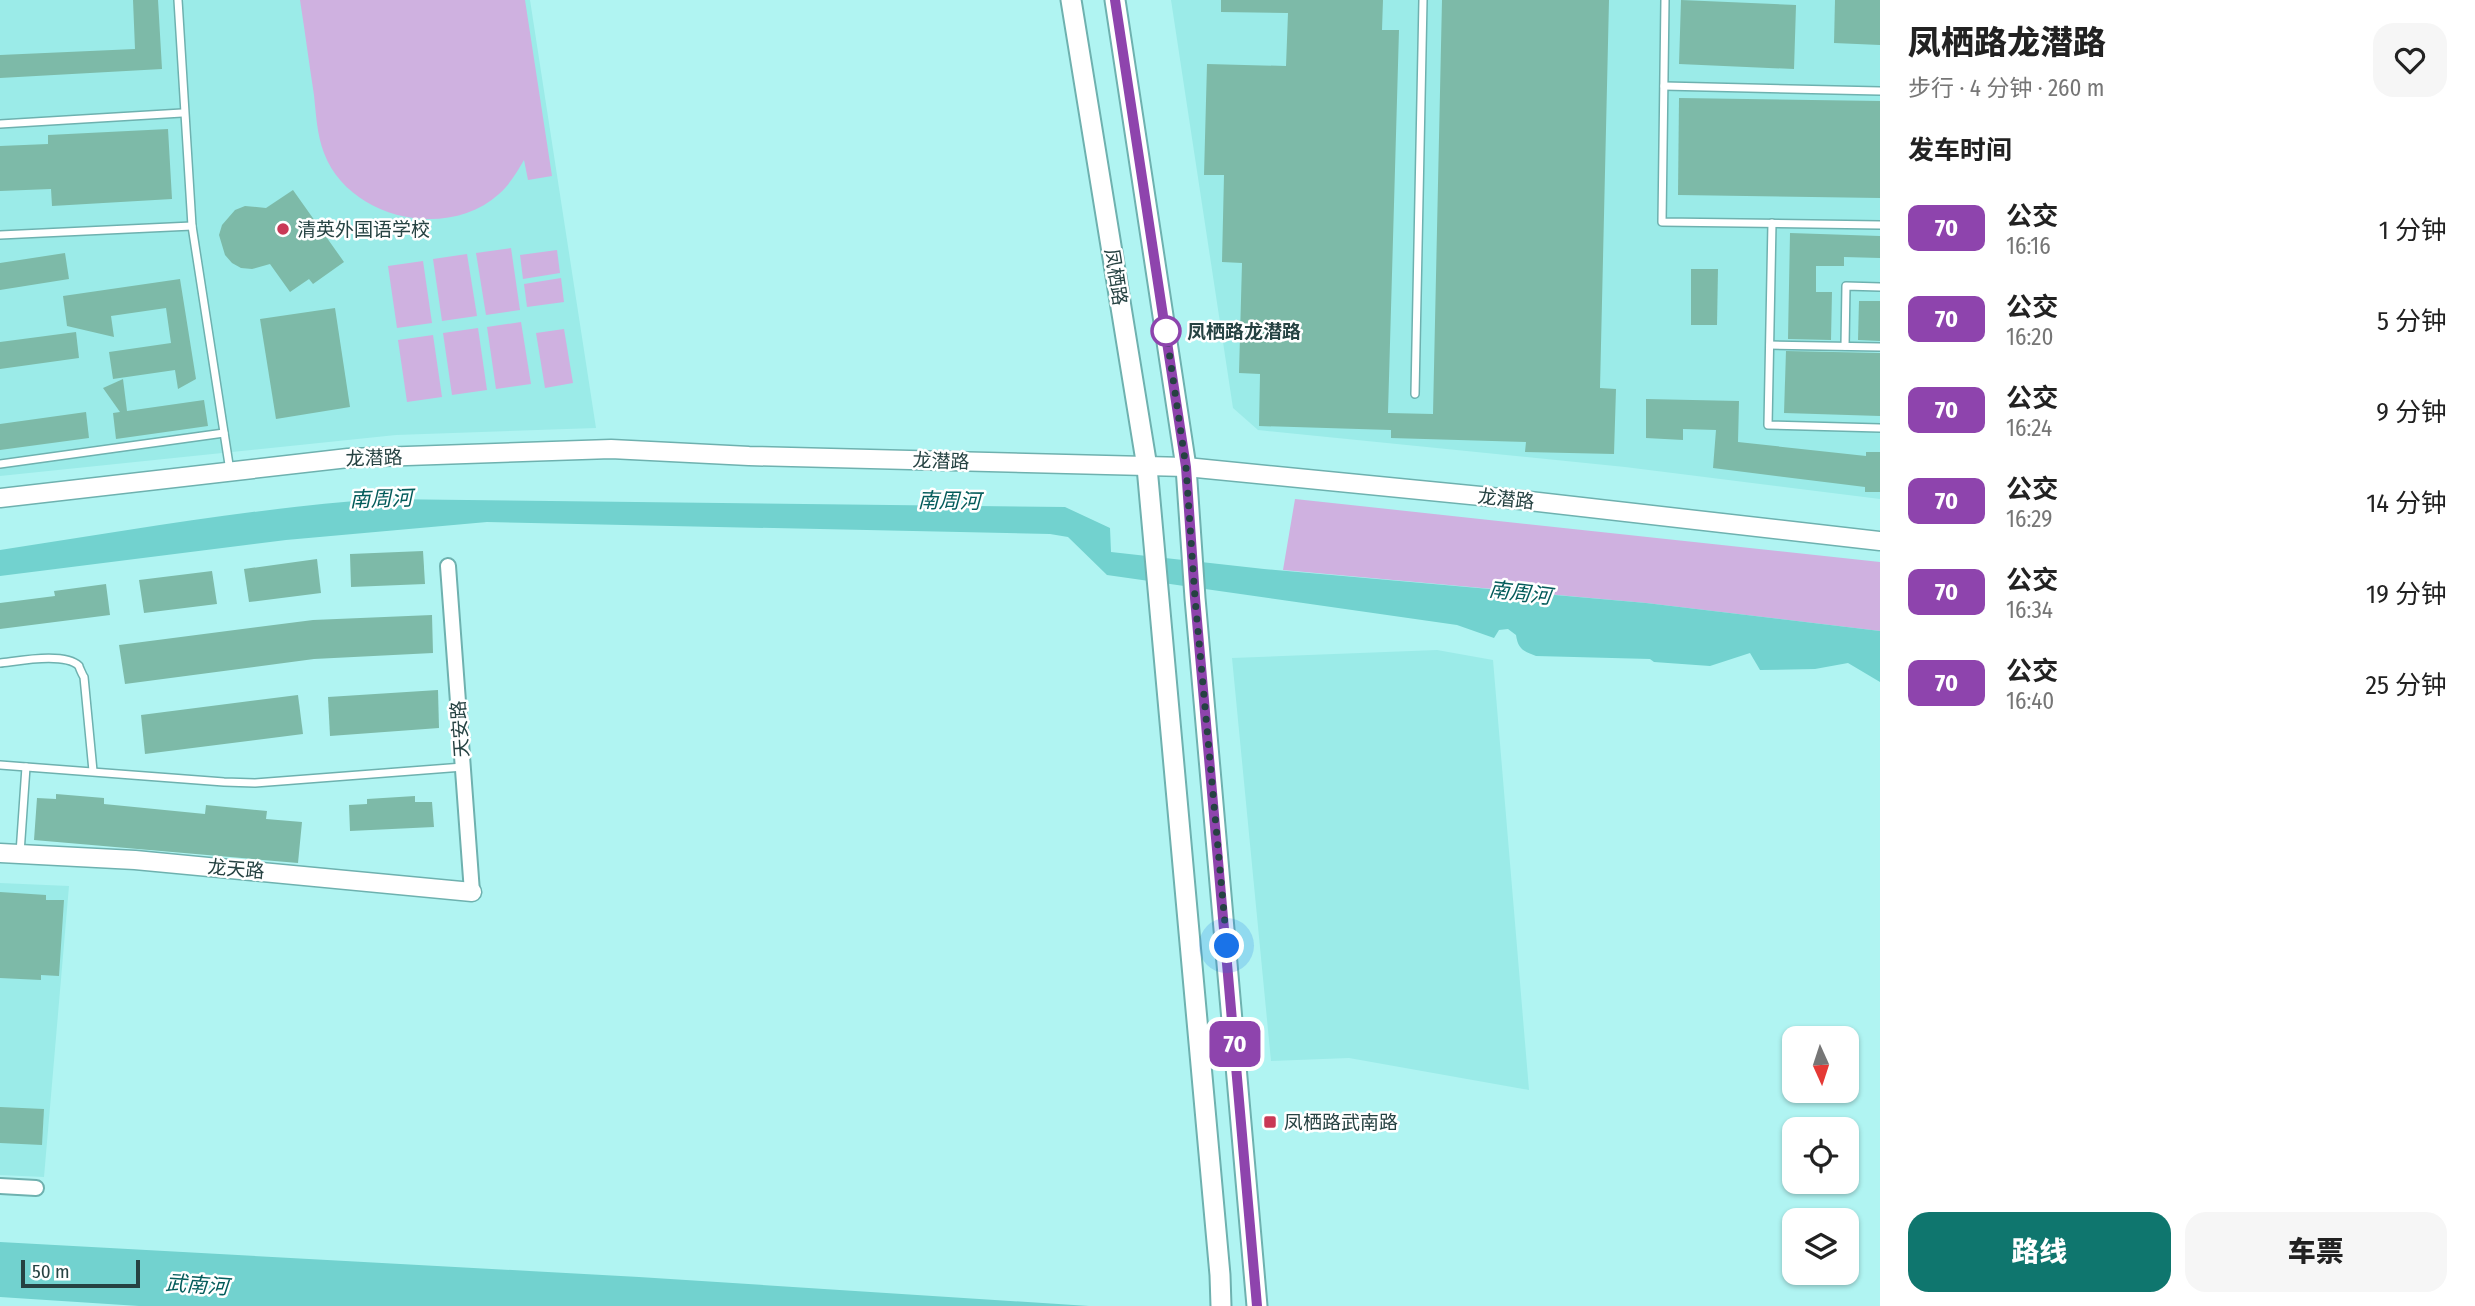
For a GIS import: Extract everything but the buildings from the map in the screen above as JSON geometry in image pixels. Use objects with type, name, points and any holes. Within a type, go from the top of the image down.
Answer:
[{"type":"main road","name":"凤栖路","points":[[1071,0],[1147,467],[1157,555],[1221,1303]]},
{"type":"main road","points":[[1115,0],[1186,467],[1195,598],[1257,1302]]},
{"type":"street","name":"龙潜路","points":[[0,498],[348,458],[611,449],[750,456],[1186,467],[1521,500],[1880,541]]},
{"type":"street","name":"天安路","points":[[449,566],[472,891]]},
{"type":"street","name":"龙天路","points":[[0,853],[135,860],[472,891]]},
{"type":"street","points":[[0,1186],[36,1188]]},
{"type":"lane","points":[[178,0],[192,226],[230,471]]},
{"type":"lane","points":[[1415,394],[1423,0]]},
{"type":"lane","points":[[1665,0],[1662,222],[1880,225]]},
{"type":"lane","points":[[1664,86],[1880,91]]},
{"type":"lane","points":[[0,124],[182,113]]},
{"type":"lane","points":[[1772,223],[1768,425],[1880,428]]},
{"type":"lane","points":[[0,235],[192,226]]},
{"type":"lane","points":[[1845,346],[1846,286],[1880,287]]},
{"type":"lane","points":[[1770,345],[1880,347]]},
{"type":"lane","points":[[0,464],[224,433]]},
{"type":"lane","points":[[0,663],[51,658],[79,666],[84,677],[93,771]]},
{"type":"lane","points":[[0,765],[255,783],[463,767]]},
{"type":"lane","points":[[20,854],[26,767]]},
{"type":"shaded area","name":"清英外国语学校","points":[[0,0],[530,0],[596,428],[396,435],[0,476]]},
{"type":"shaded area","points":[[300,0],[525,0],[552,176],[528,180],[524,160],[499,194],[478,208],[453,217],[427,219],[401,216],[377,207],[355,194],[337,176],[322,146]]},
{"type":"shaded area","points":[[1171,0],[1880,0],[1880,499],[1625,467],[1258,430],[1233,408]]},
{"type":"shaded area","points":[[511,248],[520,310],[486,315],[476,253]]},
{"type":"shaded area","points":[[557,250],[560,273],[523,279],[520,255]]},
{"type":"shaded area","points":[[467,254],[477,316],[442,321],[433,259]]},
{"type":"shaded area","points":[[423,261],[432,323],[397,328],[388,266]]},
{"type":"shaded area","points":[[561,278],[564,302],[527,307],[524,284]]},
{"type":"shaded area","points":[[521,322],[531,384],[496,389],[487,327]]},
{"type":"shaded area","points":[[478,328],[487,390],[452,395],[443,333]]},
{"type":"shaded area","points":[[564,329],[573,383],[545,388],[536,333]]},
{"type":"shaded area","points":[[433,335],[442,397],[407,402],[398,340]]},
{"type":"shaded area","points":[[1295,499],[1880,562],[1880,631],[1646,603],[1283,570]]},
{"type":"shaded area","points":[[1437,650],[1493,660],[1529,1090],[1349,1058],[1271,1061],[1232,658]]},
{"type":"shaded area","points":[[0,883],[69,886],[44,1177],[0,1175]]},
{"type":"water","name":"南周河","points":[[380,499],[1065,507],[1110,528],[1111,552],[1264,569],[1646,603],[1880,631],[1880,682],[1848,663],[1815,669],[1760,670],[1750,653],[1710,666],[1654,662],[1650,659],[1536,656],[1522,649],[1516,635],[1508,629],[1499,630],[1494,638],[1457,625],[1107,575],[1068,537],[1050,534],[487,522],[286,540],[0,576],[0,550],[237,514]]},
{"type":"water","name":"武南河","points":[[0,1242],[639,1277],[1089,1306],[139,1306],[0,1297]]},
{"type":"bus line","name":"70","points":[[1115,0],[1186,467],[1257,1306]]},
{"type":"place","name":"清英外国语学校","points":[[283,229]]},
{"type":"place","name":"凤栖路龙潜路","points":[[1166,331]]},
{"type":"place","name":"凤栖路武南路","points":[[1270,1122]]},
{"type":"route","points":[[1166,331],[1186,467],[1195,598],[1227,946]]}]
